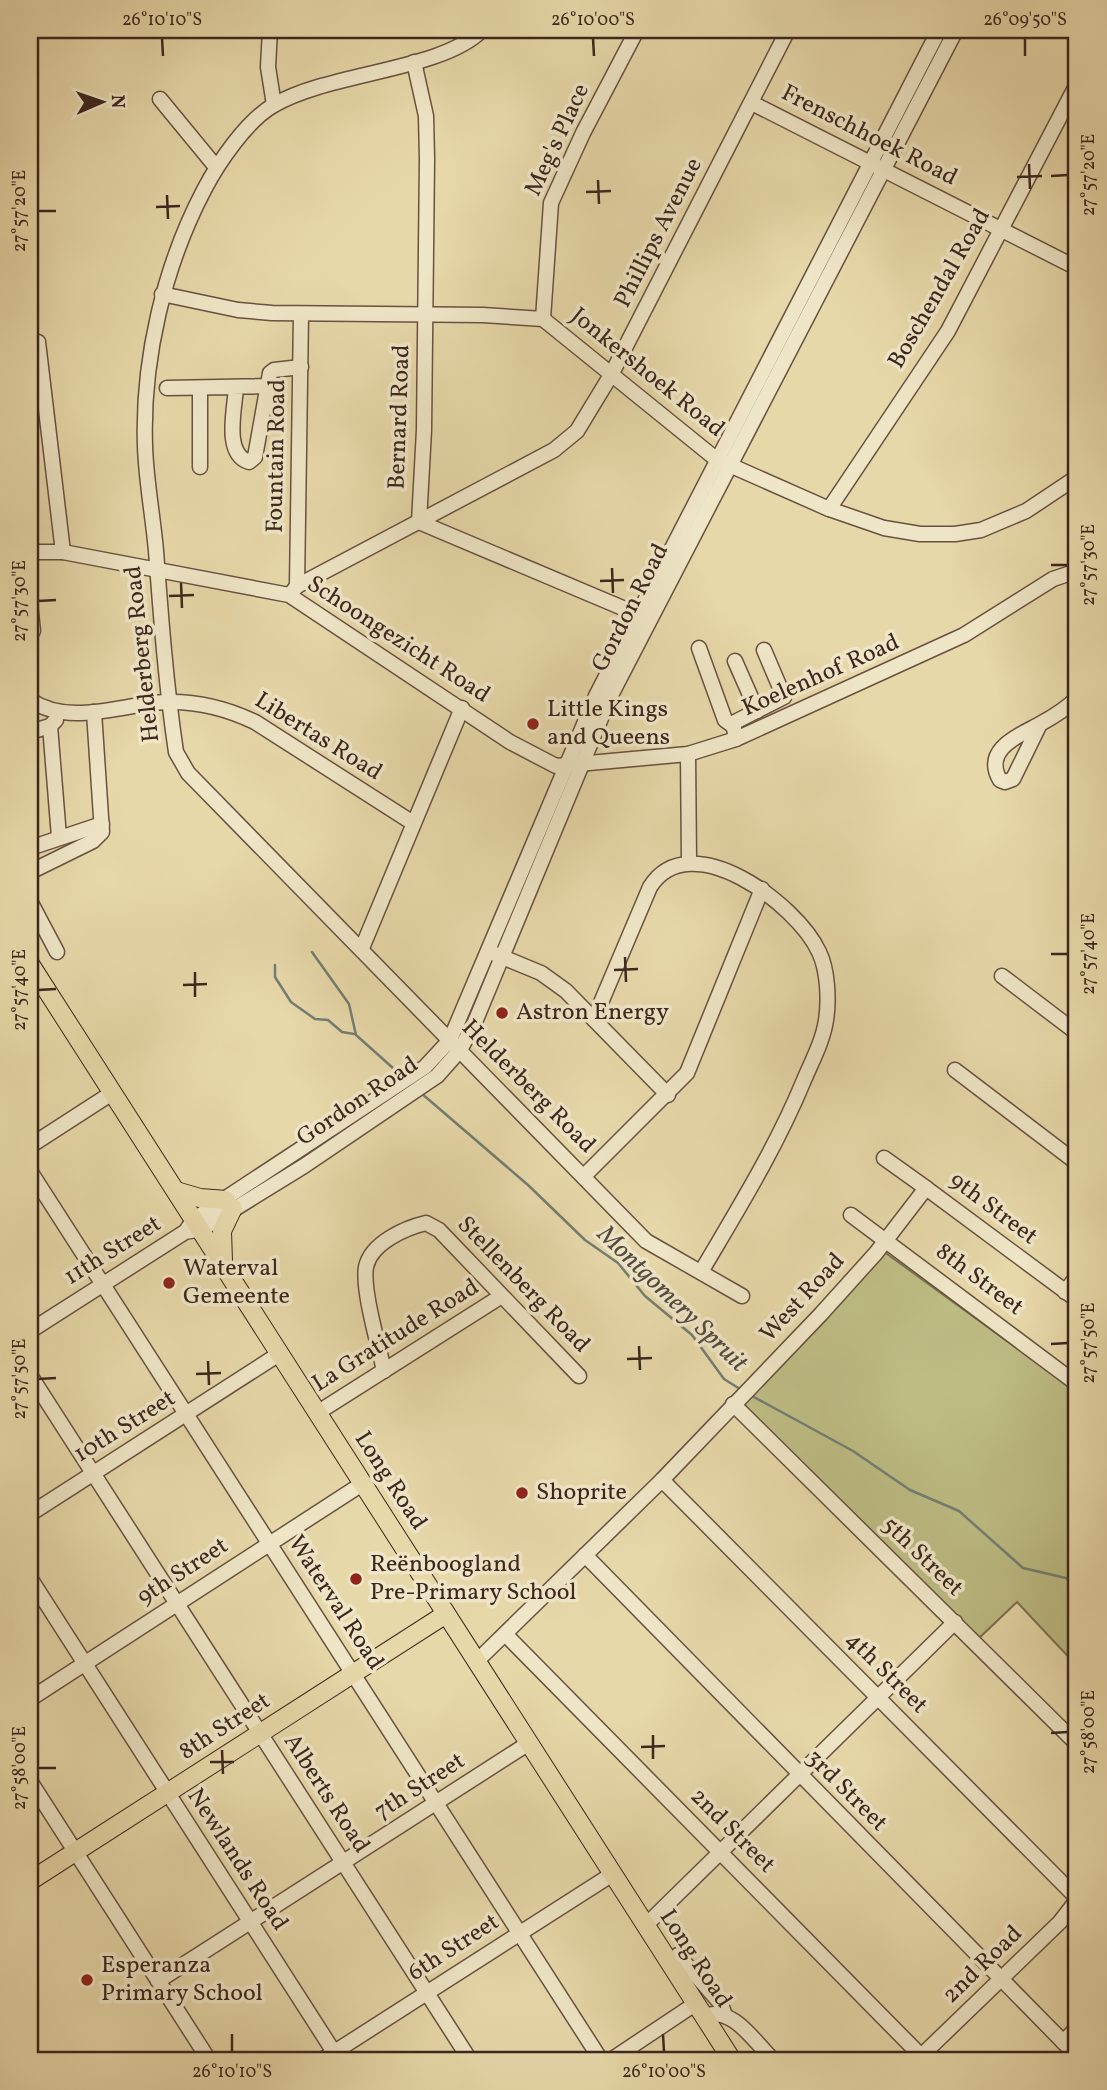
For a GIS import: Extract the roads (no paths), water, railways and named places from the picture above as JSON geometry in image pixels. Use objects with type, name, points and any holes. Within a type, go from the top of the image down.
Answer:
[{"type":"main road","name":"Long Road","points":[[30,964],[176,1191],[194,1227],[224,1266],[362,1484],[478,1660],[611,1875],[732,2060]]},
{"type":"main road","points":[[176,1191],[229,1204],[222,1231],[224,1266]]},
{"type":"main road","name":"8th Street","points":[[30,1881],[446,1614]]},
{"type":"street","points":[[270,30],[268,67],[274,105]]},
{"type":"street","name":"Helderberg Road","points":[[482,30],[458,47],[414,62],[334,82],[274,105],[216,167],[172,259],[162,294],[144,427],[176,752],[188,773],[646,1241],[742,1296]]},
{"type":"street","name":"Meg's Place","points":[[543,319],[551,203],[583,133],[637,30]]},
{"type":"street","name":"Phillips Avenue","points":[[293,590],[564,444],[577,431],[611,375],[788,30]]},
{"type":"street","name":"Gordon Road","points":[[878,167],[939,30]]},
{"type":"street","name":"Gordon Road","points":[[495,954],[564,766],[878,167],[956,30]]},
{"type":"street","name":"Bernard Road","points":[[414,62],[426,116],[425,314],[419,522],[644,617]]},
{"type":"street","name":"Boschendal Road","points":[[830,509],[948,331],[1077,84]]},
{"type":"street","points":[[160,99],[216,167]]},
{"type":"street","name":"Frenschhoek Road","points":[[752,103],[1077,268]]},
{"type":"street","name":"Jonkershoek Road","points":[[162,294],[238,310],[301,314],[425,314],[543,319],[723,463],[830,509],[884,528],[955,534],[981,530],[1026,511],[1077,477]]},
{"type":"street","name":"Fountain Road","points":[[293,590],[301,314]]},
{"type":"street","points":[[36,352],[63,552]]},
{"type":"street","points":[[236,387],[234,446],[240,458],[249,462],[255,457],[266,386],[274,370],[300,367]]},
{"type":"street","points":[[236,387],[167,388],[266,386]]},
{"type":"street","points":[[200,388],[200,467]]},
{"type":"street","name":"Schoongezicht Road","points":[[30,552],[63,552],[293,590],[461,708],[546,763],[564,766]]},
{"type":"street","name":"Koelenhof Road","points":[[564,766],[688,754],[964,635],[1053,579],[1077,570]]},
{"type":"street","points":[[30,604],[33,631]]},
{"type":"street","name":"Gordon Road","points":[[194,1227],[413,1085],[430,1064],[455,1045],[582,764],[644,617]]},
{"type":"street","points":[[699,648],[725,720],[734,732],[757,711],[784,697],[764,650]]},
{"type":"street","points":[[735,661],[757,711]]},
{"type":"street","points":[[1040,724],[1077,698]]},
{"type":"street","name":"Libertas Road","points":[[30,700],[42,709],[58,712],[94,712],[169,702],[216,707],[255,722],[413,823]]},
{"type":"street","points":[[362,948],[461,708]]},
{"type":"street","points":[[58,712],[50,726],[59,838]]},
{"type":"street","points":[[30,872],[100,836],[102,824],[94,712]]},
{"type":"street","points":[[30,732],[50,726]]},
{"type":"street","points":[[688,754],[689,862]]},
{"type":"street","points":[[30,848],[102,824]]},
{"type":"street","points":[[594,1019],[650,887],[662,871],[689,862],[713,868],[762,890],[783,904],[820,953],[824,967],[826,1020],[822,1036],[777,1143],[701,1272]]},
{"type":"street","points":[[584,1176],[687,1073],[762,890]]},
{"type":"street","points":[[30,901],[57,952]]},
{"type":"street","points":[[495,954],[552,981],[668,1094]]},
{"type":"street","points":[[1002,976],[1077,1032]]},
{"type":"street","points":[[955,1070],[1077,1163]]},
{"type":"street","points":[[30,1146],[112,1093]]},
{"type":"street","name":"9th Street","points":[[884,1158],[921,1194],[1071,1296]]},
{"type":"street","name":"Waterval Road","points":[[30,1171],[601,2060]]},
{"type":"street","name":"West Road","points":[[478,1660],[662,1480],[821,1314],[885,1241],[921,1194]]},
{"type":"street","name":"8th Street","points":[[851,1215],[1077,1384]]},
{"type":"street","name":"Stellenberg Road","points":[[384,1371],[367,1285],[366,1265],[378,1249],[402,1231],[426,1223],[433,1225],[579,1376]]},
{"type":"street","name":"11th Street","points":[[30,1331],[194,1227]]},
{"type":"street","points":[[1071,1296],[1077,1276]]},
{"type":"street","name":"La Gratitude Road","points":[[317,1413],[500,1297]]},
{"type":"street","name":"10th Street","points":[[30,1514],[279,1354]]},
{"type":"street","name":"Alberts Road","points":[[30,1375],[470,2060]]},
{"type":"street","name":"5th Street","points":[[740,1396],[955,1622],[1077,1744]]},
{"type":"street","name":"4th Street","points":[[662,1480],[1077,1899]]},
{"type":"street","name":"9th Street","points":[[30,1699],[362,1484]]},
{"type":"street","name":"3rd Street","points":[[585,1555],[799,1776],[1077,2056]]},
{"type":"street","name":"Newlands Road","points":[[30,1578],[251,1923],[331,2058]]},
{"type":"street","points":[[645,1926],[955,1622]]},
{"type":"street","name":"2nd Street","points":[[506,1635],[921,2059]]},
{"type":"street","name":"7th Street","points":[[158,1981],[529,1743]]},
{"type":"street","points":[[30,1781],[209,2060]]},
{"type":"street","name":"6th Street","points":[[331,2058],[611,1875]]},
{"type":"street","name":"2nd Road","points":[[921,2059],[1060,1922],[1077,1899]]},
{"type":"street","points":[[678,1955],[721,2004],[724,2013],[773,2060]]},
{"type":"street","points":[[611,2060],[699,2010],[724,2013]]},
{"type":"street","points":[[1063,2042],[1077,2028]]},
{"type":"waterway","name":"Montgomery Spruit","points":[[312,952],[349,1004],[356,1035],[403,1077]]},
{"type":"waterway","points":[[275,965],[275,977],[291,1002],[315,1019],[328,1020],[342,1032],[354,1034]]},
{"type":"waterway","name":"Montgomery Spruit","points":[[421,1093],[528,1185],[585,1240],[618,1263],[645,1296],[692,1335],[724,1379],[740,1389]]},
{"type":"waterway","name":"Montgomery Spruit","points":[[752,1396],[853,1451],[910,1490],[959,1511],[1023,1568],[1066,1578],[1077,1586]]},
{"type":"place","name":"Little Kings and Queens","points":[[533,724]]},
{"type":"place","name":"Astron Energy","points":[[502,1013]]},
{"type":"place","name":"Waterval Gemeente","points":[[169,1283]]},
{"type":"place","name":"Shoprite","points":[[522,1493]]},
{"type":"place","name":"Reënboogland Pre-Primary School","points":[[356,1579]]},
{"type":"place","name":"Esperanza Primary School","points":[[87,1980]]}]
